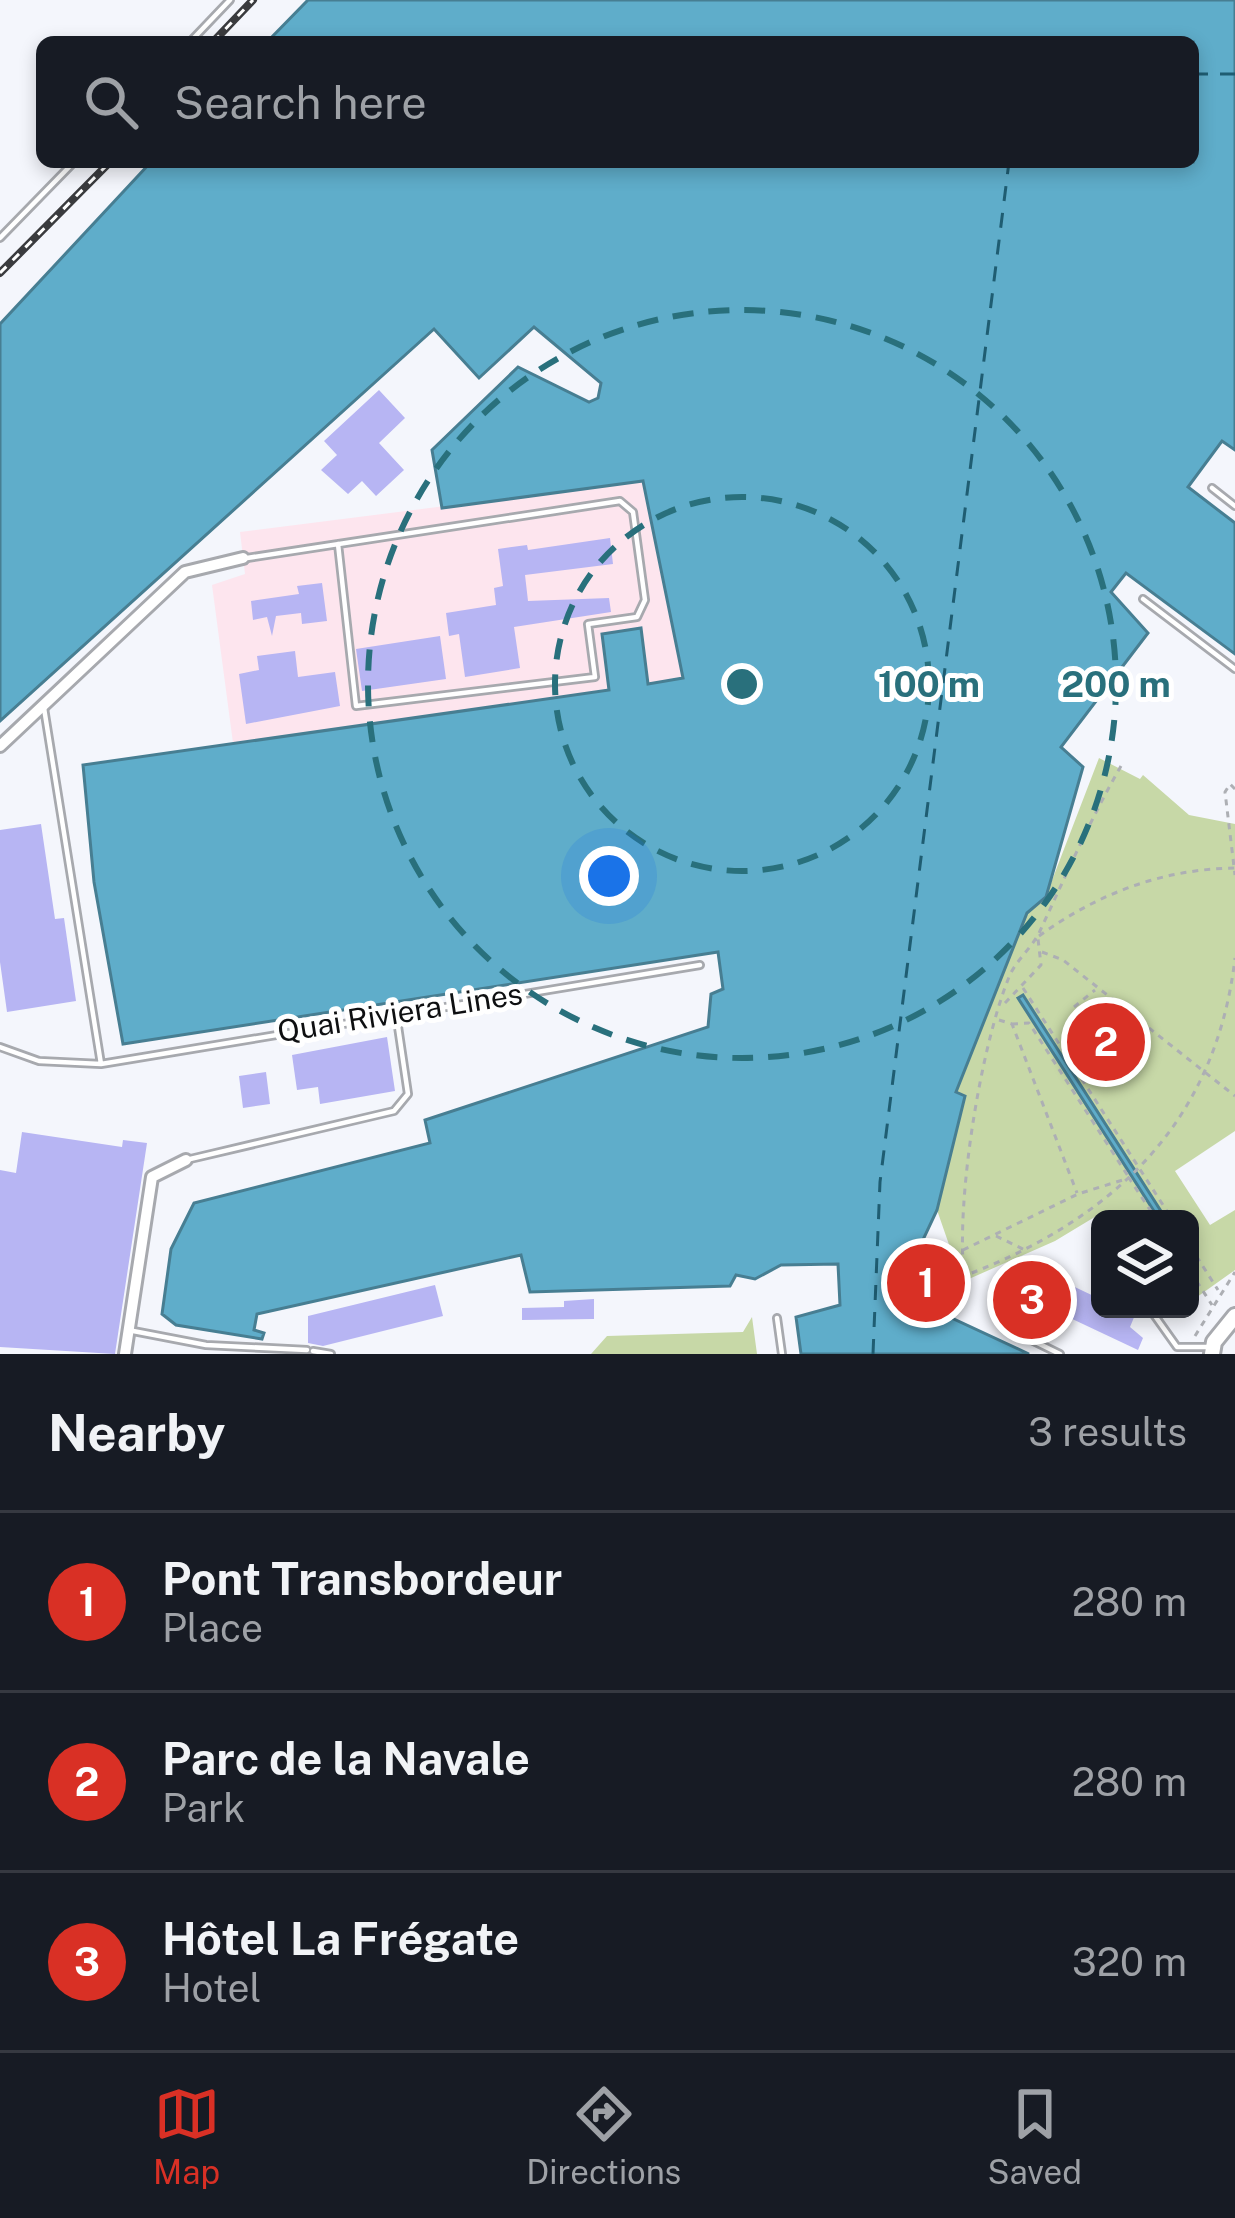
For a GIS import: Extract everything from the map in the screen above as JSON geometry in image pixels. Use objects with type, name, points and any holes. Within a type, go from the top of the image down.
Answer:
[{"type":"main road","points":[[1212,1351],[1229,1333],[1235,1316]]},
{"type":"street","points":[[0,746],[185,572],[243,558]]},
{"type":"street","points":[[125,1354],[152,1177],[186,1160]]},
{"type":"lane","points":[[196,36],[230,0]]},
{"type":"lane","points":[[0,238],[68,168]]},
{"type":"lane","points":[[1212,488],[1235,506]]},
{"type":"lane","points":[[243,558],[620,501],[633,512],[645,601],[637,617],[588,624],[595,677],[356,706],[338,544]]},
{"type":"lane","points":[[1143,598],[1235,668]]},
{"type":"lane","points":[[43,704],[101,1064]]},
{"type":"lane","name":"Quai Riviera Lines","points":[[0,1048],[39,1061],[101,1064],[700,965]]},
{"type":"lane","points":[[186,1160],[394,1111],[408,1094],[396,1013]]},
{"type":"lane","points":[[777,1318],[782,1354]]},
{"type":"lane","points":[[1156,1318],[1177,1348]]},
{"type":"lane","points":[[128,1330],[206,1345],[331,1354]]},
{"type":"lane","points":[[1017,1333],[1060,1354]]},
{"type":"lane","points":[[1171,1354],[1195,1344],[1212,1351]]},
{"type":"lane","points":[[205,1354],[206,1345]]},
{"type":"path","points":[[1120,766],[1084,830],[1037,938],[1012,969],[975,1124],[962,1251],[964,1276],[1026,1250],[1094,1209],[1134,1173],[1207,1074],[1229,1009],[1235,958]]},
{"type":"path","points":[[1037,938],[1103,896],[1133,885],[1235,870],[1225,792],[1232,787]]},
{"type":"path","points":[[1002,1005],[1041,965],[1037,938]]},
{"type":"path","points":[[1042,952],[1063,960],[1235,1096]]},
{"type":"path","points":[[1023,988],[1120,1139],[1152,1210]]},
{"type":"path","points":[[1074,1007],[1096,988]]},
{"type":"path","points":[[1229,1009],[1235,1002]]},
{"type":"path","points":[[998,1020],[1029,1023],[1109,1147],[1162,1210]]},
{"type":"path","points":[[1012,1024],[1078,1194]]},
{"type":"path","points":[[1036,1034],[1048,1026]]},
{"type":"path","points":[[1061,1071],[1072,1064]]},
{"type":"path","points":[[1085,1110],[1096,1102]]},
{"type":"path","points":[[1109,1147],[1120,1139]]},
{"type":"path","points":[[962,1251],[1078,1194],[1134,1173]]},
{"type":"path","points":[[994,1236],[1026,1250]]},
{"type":"path","points":[[1199,1263],[1220,1293]]},
{"type":"path","points":[[1195,1344],[1212,1306],[1235,1273]]},
{"type":"path","points":[[1199,1285],[1212,1306]]},
{"type":"shaded area","points":[[643,481],[683,679],[648,684],[640,628],[602,634],[610,690],[233,743],[212,585],[245,574],[240,532]]},
{"type":"green space","points":[[1099,758],[1140,779],[1143,775],[1189,815],[1235,824],[1235,1131],[1175,1171],[1210,1225],[1235,1210],[1235,1270],[1199,1296],[1199,1210],[1091,1210],[1091,1219],[1055,1241],[962,1282],[937,1210],[965,1097],[955,1093],[1027,913],[1046,896]]},
{"type":"green space","points":[[752,1317],[757,1354],[591,1354],[607,1336],[743,1332]]},
{"type":"water","points":[[308,0],[1235,0],[1235,450],[1222,441],[1188,487],[1235,523],[1235,654],[1126,573],[1111,592],[1148,633],[1061,747],[1083,767],[1046,897],[1027,913],[956,1092],[965,1096],[937,1210],[898,1293],[1029,1354],[801,1354],[796,1317],[840,1305],[838,1264],[781,1265],[755,1279],[736,1275],[730,1286],[530,1292],[521,1255],[257,1314],[254,1330],[264,1333],[262,1339],[176,1325],[162,1314],[171,1249],[194,1203],[430,1143],[425,1120],[708,1027],[711,994],[723,989],[718,952],[123,1044],[94,882],[83,765],[609,690],[602,634],[641,628],[648,684],[683,678],[643,481],[442,508],[432,450],[518,367],[589,402],[598,398],[601,383],[534,327],[479,378],[434,329],[0,721],[0,324],[145,168],[1199,168],[1199,36],[273,36]]},
{"type":"water","points":[[1023,995],[1160,1210],[1153,1210],[1018,998]]},
{"type":"building","points":[[379,390],[405,418],[379,443],[404,470],[376,496],[362,481],[348,494],[321,470],[337,455],[324,441]]},
{"type":"building","points":[[610,538],[613,564],[525,575],[528,601],[609,598],[611,612],[514,627],[520,668],[465,677],[459,634],[449,636],[446,613],[496,605],[494,588],[503,586],[498,549],[527,545],[528,550]]},
{"type":"building","points":[[322,583],[327,621],[302,624],[301,613],[276,616],[272,636],[267,617],[253,620],[251,601],[299,594],[297,586]]},
{"type":"building","points":[[440,636],[446,679],[362,691],[356,649]]},
{"type":"building","points":[[295,651],[298,677],[335,672],[340,706],[246,724],[239,674],[259,670],[257,656]]},
{"type":"building","points":[[41,824],[55,919],[64,918],[76,1001],[7,1012],[0,962],[0,830]]},
{"type":"building","points":[[387,1037],[395,1091],[320,1104],[318,1087],[297,1090],[292,1055]]},
{"type":"building","points":[[266,1072],[270,1104],[243,1108],[239,1076]]},
{"type":"building","points":[[22,1132],[122,1147],[123,1140],[147,1143],[115,1354],[0,1347],[0,1170],[16,1173]]},
{"type":"building","points":[[1039,1270],[1091,1295],[1091,1318],[1134,1318],[1130,1327],[1143,1338],[1138,1350],[1032,1300]]},
{"type":"building","points":[[435,1285],[443,1316],[323,1346],[308,1343],[308,1316]]},
{"type":"building","points":[[594,1299],[594,1319],[522,1320],[522,1308],[564,1307],[564,1301]]},
{"type":"ferry route","points":[[1199,74],[1235,74]]},
{"type":"ferry route","points":[[873,1354],[880,1182],[1008,168]]},
{"type":"railway","points":[[219,36],[253,0]]},
{"type":"railway","points":[[0,273],[104,168]]},
{"type":"place","name":"Parc de la Navale","points":[[1106,1042]]},
{"type":"place","name":"Pont Transbordeur","points":[[926,1283]]},
{"type":"place","name":"Hôtel La Frégate","points":[[1032,1300]]}]
